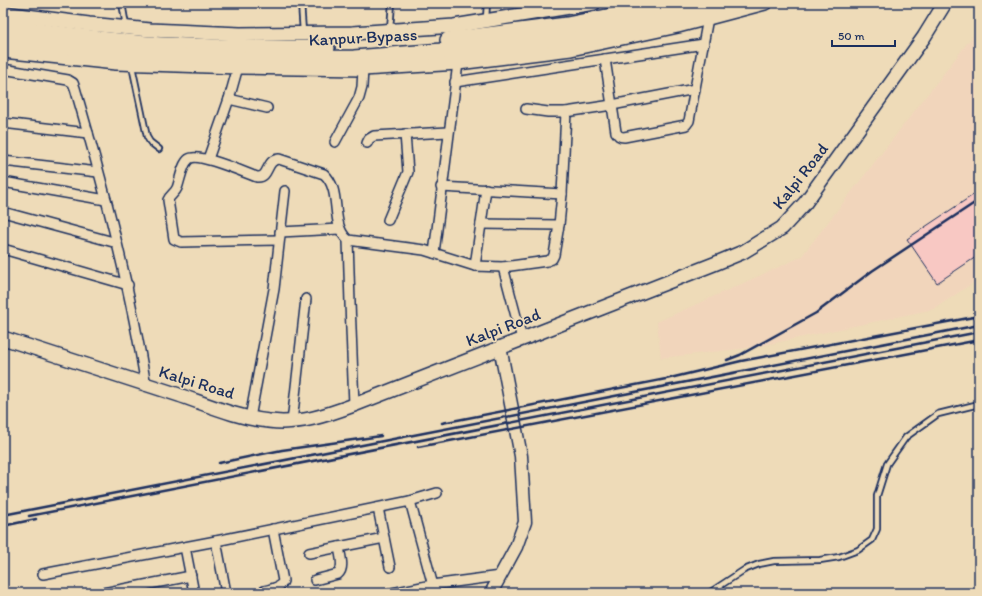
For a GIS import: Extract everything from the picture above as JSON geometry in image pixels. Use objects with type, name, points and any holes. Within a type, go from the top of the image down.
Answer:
[{"type":"highway","name":"Kanpur Bypass","points":[[3,26],[119,46],[357,48],[455,40],[567,25],[676,3]]},
{"type":"highway","name":"Kanpur Bypass","points":[[3,38],[119,46],[239,59],[347,58],[448,51],[568,36],[674,16],[722,3]]},
{"type":"main road","points":[[3,50],[119,46],[240,34],[353,33],[454,26],[594,3]]},
{"type":"main road","points":[[3,13],[119,46],[238,67],[363,69],[458,63],[571,49],[678,26],[765,3]]},
{"type":"main road","name":"Kalpi Road","points":[[924,37],[945,3]]},
{"type":"main road","name":"Kalpi Road","points":[[3,338],[146,386],[250,418],[270,422],[292,422],[315,419],[743,252],[782,228],[805,203],[924,37],[951,3]]},
{"type":"street","points":[[605,59],[616,132],[620,137],[682,127],[689,121],[708,18]]},
{"type":"street","points":[[455,82],[704,44]]},
{"type":"street","points":[[434,253],[441,186],[458,63]]},
{"type":"street","points":[[208,160],[229,99],[238,67]]},
{"type":"street","points":[[3,69],[68,80],[73,84],[88,133],[128,285],[146,386]]},
{"type":"street","points":[[335,142],[360,98],[363,69]]},
{"type":"street","points":[[526,109],[548,112],[566,112],[695,89]]},
{"type":"street","points":[[229,99],[267,108]]},
{"type":"street","points":[[340,229],[279,236],[181,242],[174,239],[168,204],[169,197],[177,189],[188,159],[197,157],[208,160],[257,178],[263,176],[271,162],[279,159],[324,174],[328,178],[333,188],[340,229],[343,236],[348,240],[414,248],[475,266],[502,267],[547,261],[552,259],[554,255],[559,225],[566,112]]},
{"type":"street","points":[[3,123],[88,133]]},
{"type":"street","points":[[367,143],[369,139],[374,136],[448,132]]},
{"type":"street","points":[[388,220],[408,172],[405,134]]},
{"type":"street","points":[[3,161],[98,172]]},
{"type":"street","points":[[3,182],[106,200]]},
{"type":"street","points":[[441,186],[562,194]]},
{"type":"street","points":[[475,266],[486,189]]},
{"type":"street","points":[[250,418],[274,289],[285,191]]},
{"type":"street","points":[[3,212],[117,243]]},
{"type":"street","points":[[481,224],[559,225]]},
{"type":"street","points":[[348,240],[354,405]]},
{"type":"street","points":[[3,249],[128,285]]},
{"type":"street","points":[[502,267],[522,339]]},
{"type":"street","points":[[292,422],[306,299]]},
{"type":"street","points":[[491,593],[516,547],[525,522],[521,456],[500,348]]},
{"type":"street","points":[[43,574],[378,508],[410,501],[436,493]]},
{"type":"street","points":[[410,501],[433,589]]},
{"type":"street","points":[[378,508],[390,567]]},
{"type":"street","points":[[264,591],[279,586],[283,581],[273,529]]},
{"type":"street","points":[[310,553],[384,538]]},
{"type":"street","points":[[216,541],[226,593]]},
{"type":"street","points":[[185,547],[194,593]]},
{"type":"street","points":[[315,580],[341,572],[342,568],[338,547]]},
{"type":"street","points":[[103,593],[137,590],[191,576]]},
{"type":"street","points":[[396,593],[433,589],[500,576]]},
{"type":"lane","points":[[122,3],[119,46],[147,138],[159,149]]},
{"type":"lane","points":[[301,3],[303,33]]},
{"type":"lane","points":[[390,31],[392,3]]},
{"type":"lane","points":[[486,21],[487,3]]},
{"type":"lane","points":[[709,593],[744,570],[759,564],[774,561],[820,560],[839,557],[858,550],[872,540],[877,529],[877,496],[887,464],[906,437],[938,414],[975,405],[979,406]]},
{"type":"shaded area","points":[[979,28],[979,279],[934,309],[756,347],[661,358],[657,322],[801,257]]},
{"type":"building","points":[[979,191],[979,255],[937,283],[907,239]]},
{"type":"railway","points":[[727,360],[740,355],[816,313],[872,271],[979,200]]},
{"type":"railway","points":[[442,423],[666,379],[741,361],[979,316]]},
{"type":"railway","points":[[3,515],[979,325]]},
{"type":"railway","points":[[29,516],[979,332]]},
{"type":"railway","points":[[418,447],[979,340]]},
{"type":"railway","points":[[219,463],[282,450],[381,436]]},
{"type":"railway","points":[[3,526],[36,519]]}]
